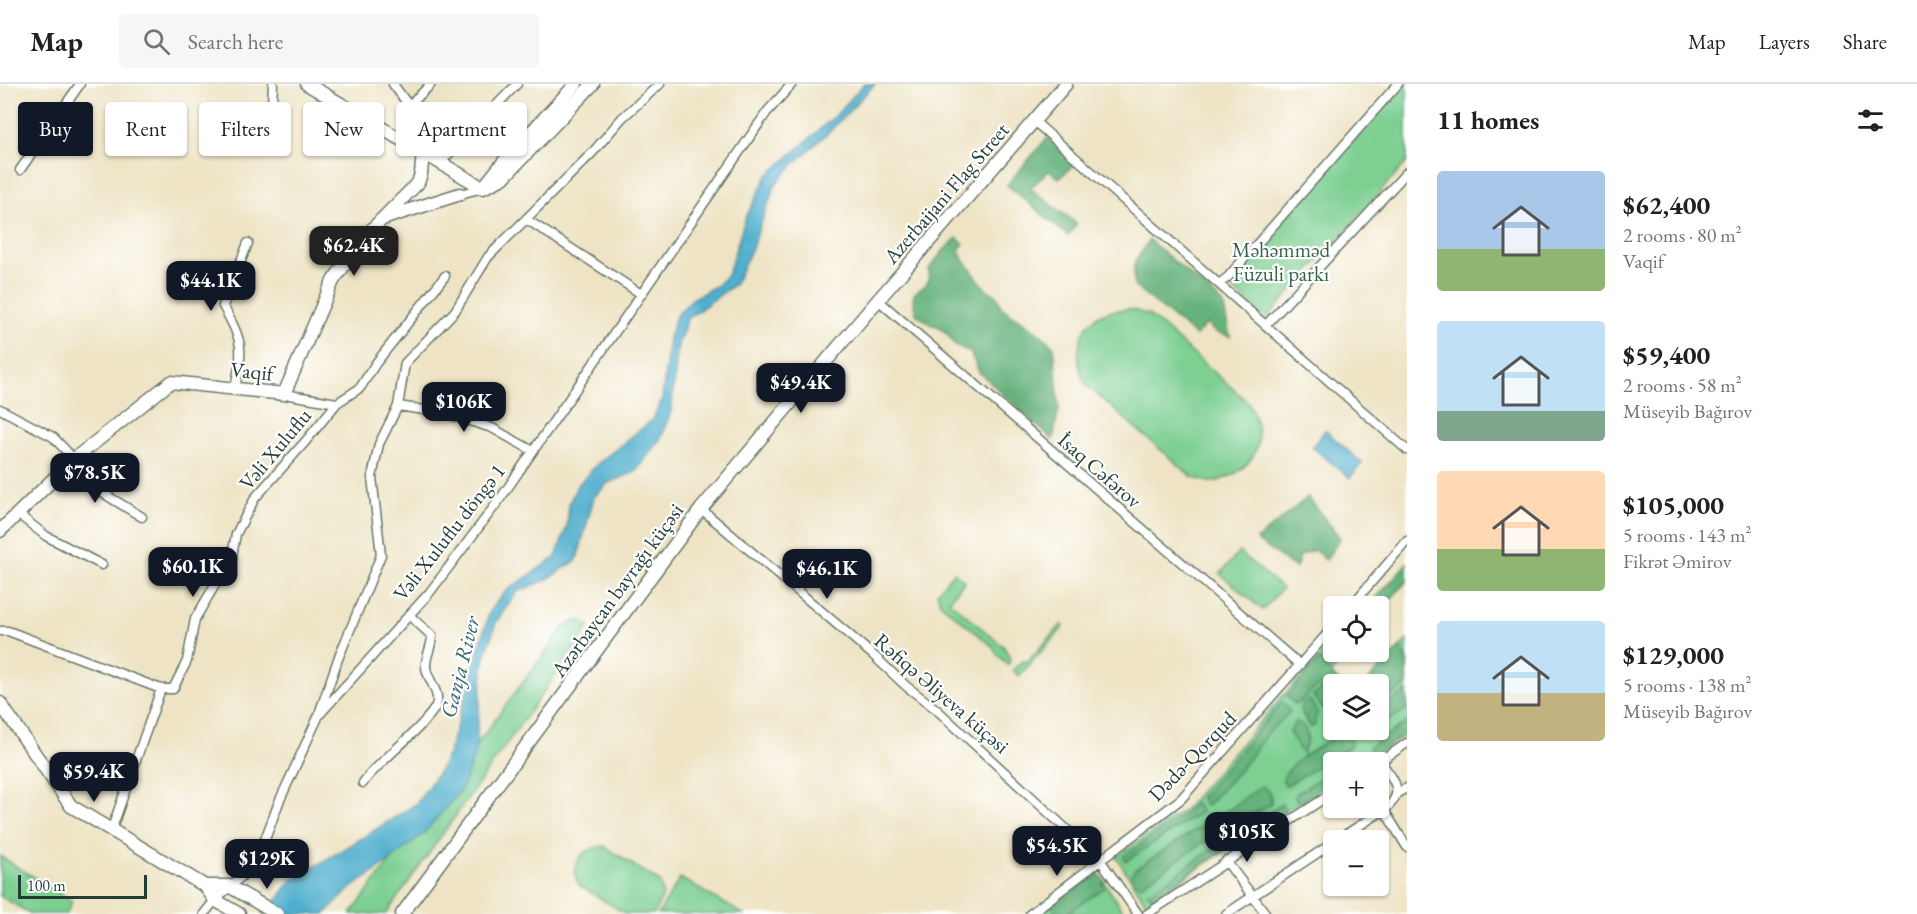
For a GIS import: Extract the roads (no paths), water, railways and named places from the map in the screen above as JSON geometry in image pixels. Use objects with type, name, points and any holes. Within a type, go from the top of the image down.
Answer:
[{"type":"street","points":[[20,170],[80,84]]},
{"type":"street","points":[[272,102],[273,84]]},
{"type":"street","points":[[307,84],[396,136]]},
{"type":"street","points":[[393,84],[406,102]]},
{"type":"street","points":[[413,102],[430,84]]},
{"type":"street","points":[[441,162],[518,84]]},
{"type":"street","points":[[483,188],[506,159],[576,84]]},
{"type":"street","points":[[483,188],[503,178],[593,84]]},
{"type":"street","points":[[319,715],[338,659],[381,555],[372,477],[379,444],[398,406],[405,363],[455,311],[488,257],[593,152],[622,118],[660,84]]},
{"type":"street","name":"Vəli Xuluflu döngə 1","points":[[229,886],[241,878],[258,858],[279,802],[319,715],[430,592],[500,499],[767,112],[792,84]]},
{"type":"street","name":"Azerbaijani Flag Street","points":[[878,300],[1066,84]]},
{"type":"street","points":[[1219,284],[1228,277],[1398,84]]},
{"type":"street","points":[[1034,121],[1407,450]]},
{"type":"street","points":[[382,219],[418,183],[423,156]]},
{"type":"street","points":[[430,156],[483,188]]},
{"type":"street","points":[[1266,325],[1407,172]]},
{"type":"street","name":"Vaqif","points":[[0,531],[71,462],[171,382],[284,394],[333,281],[362,240],[382,219],[483,188]]},
{"type":"street","points":[[526,219],[641,294]]},
{"type":"street","points":[[235,389],[241,349],[236,330],[223,306],[248,243]]},
{"type":"street","points":[[337,402],[360,388],[376,363],[445,276]]},
{"type":"street","name":"Azərbaycan bayrağı küçəsi","points":[[402,914],[701,509],[878,300]]},
{"type":"street","name":"İsaq Cəfərov","points":[[878,300],[1300,665]]},
{"type":"street","name":"Vəli Xuluflu","points":[[284,394],[337,402]]},
{"type":"street","name":"Vəli Xuluflu","points":[[161,689],[173,689],[183,670],[187,661],[195,619],[232,556],[236,534],[255,498],[337,402]]},
{"type":"street","points":[[398,406],[444,413],[492,428],[533,451]]},
{"type":"street","points":[[0,409],[53,437],[88,484],[142,517]]},
{"type":"street","name":"Rəfiqə Əliyeva küçəsi","points":[[701,509],[873,655],[906,686],[936,709],[1101,861],[1138,914]]},
{"type":"street","points":[[18,514],[45,536],[102,565]]},
{"type":"street","points":[[1360,596],[1407,541]]},
{"type":"street","points":[[363,783],[370,773],[422,724],[433,712],[437,703],[436,691],[426,667],[432,636],[409,615]]},
{"type":"street","points":[[0,631],[8,631],[161,689],[111,831]]},
{"type":"street","name":"Dədə-Qorqud","points":[[1030,914],[1181,799],[1323,639]]},
{"type":"street","points":[[0,703],[71,806],[205,886],[215,900],[235,911]]},
{"type":"street","points":[[1389,756],[1407,743]]},
{"type":"street","points":[[1389,776],[1397,793],[1394,802],[1389,806]]},
{"type":"street","points":[[1397,793],[1407,788]]},
{"type":"street","points":[[1147,914],[1323,799]]},
{"type":"street","points":[[1352,830],[1371,818]]},
{"type":"street","points":[[1389,818],[1407,847]]},
{"type":"street","points":[[1226,914],[1323,849]]},
{"type":"street","points":[[1226,861],[1266,914]]},
{"type":"street","points":[[205,886],[229,886],[278,914]]},
{"type":"street","points":[[204,914],[229,886]]},
{"type":"water","points":[[864,84],[875,84],[775,185],[752,248],[735,284],[687,319],[678,345],[671,411],[662,436],[636,472],[608,483],[594,497],[577,560],[546,580],[517,592],[496,622],[484,661],[475,754],[461,790],[424,833],[378,870],[351,888],[325,914],[266,914],[292,880],[416,804],[449,752],[490,610],[506,591],[556,557],[567,526],[569,504],[577,486],[596,465],[652,420],[662,400],[669,338],[676,316],[692,299],[717,285],[728,274],[745,219],[767,176],[836,115]]},
{"type":"water","points":[[1325,430],[1362,463],[1350,478],[1312,447]]},
{"type":"park label","name":"Məhəmməd Füzuli parkı","points":[[1281,261]]},
{"type":"water label","name":"Ganja River","points":[[460,667]]}]
